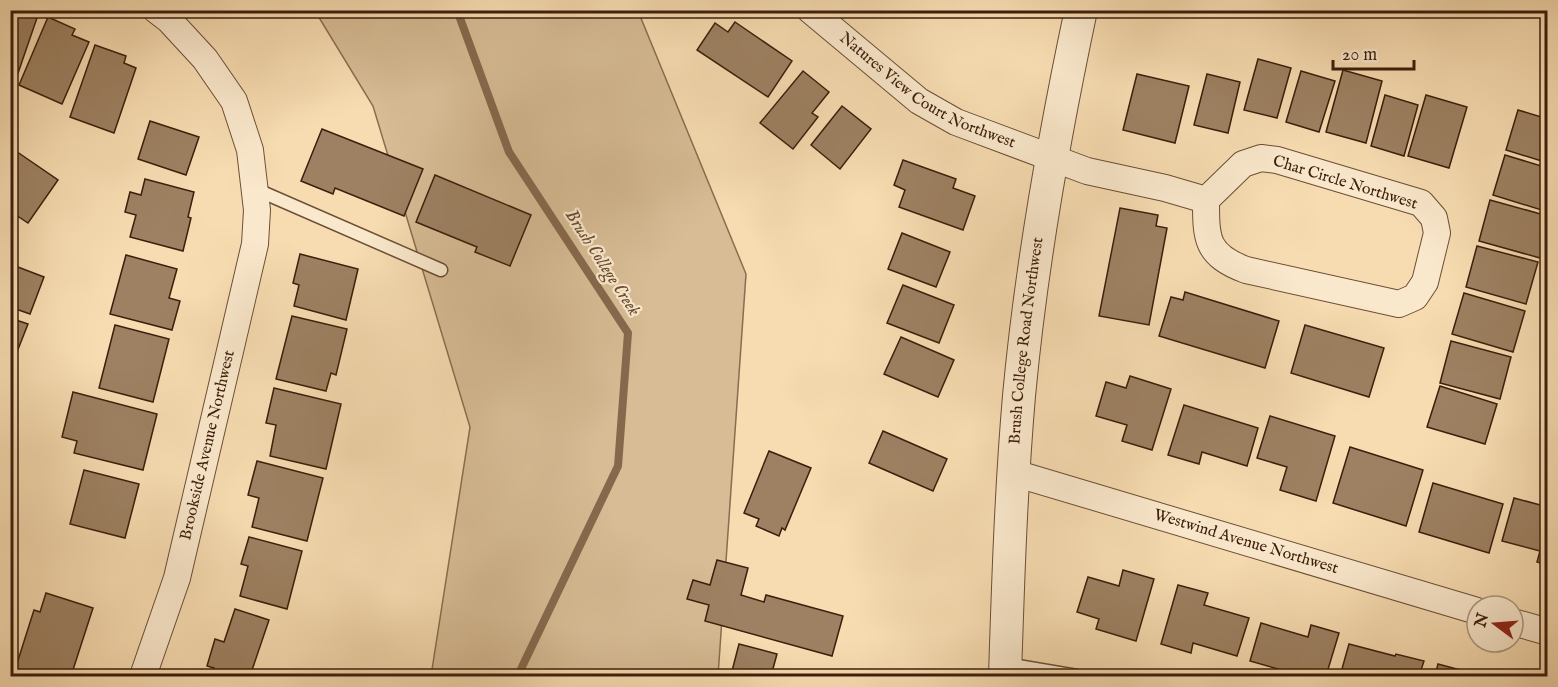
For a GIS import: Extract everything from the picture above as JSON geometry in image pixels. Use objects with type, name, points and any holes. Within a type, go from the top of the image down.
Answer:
[{"type":"street","name":"Brookside Avenue Northwest","points":[[143,676],[177,578],[255,244],[256,199],[250,150],[234,101],[205,59],[169,20],[156,10]]},
{"type":"street","name":"Natures View Court Northwest","points":[[810,10],[919,101],[956,122],[1052,157]]},
{"type":"street","name":"Brush College Road Northwest","points":[[1005,670],[1019,395],[1052,157],[1081,10]]},
{"type":"street","points":[[1052,157],[1087,171],[1165,188],[1206,200]]},
{"type":"street","name":"Char Circle Northwest","points":[[1261,158],[1277,160],[1421,203],[1434,218],[1437,233],[1425,282],[1415,297],[1399,304],[1246,270],[1227,263],[1215,252],[1206,231],[1206,200],[1243,164],[1261,158]]},
{"type":"street","name":"Westwind Avenue Northwest","points":[[1014,473],[1465,607]]},
{"type":"street","points":[[1525,626],[1548,633]]},
{"type":"lane","points":[[256,199],[441,270]]},
{"type":"lane","points":[[1005,670],[1077,676]]},
{"type":"shaded area","points":[[315,11],[638,11],[746,274],[718,676],[431,676],[470,427],[373,106]]},
{"type":"building","points":[[10,10],[25,10],[38,15],[17,76],[10,74]]},
{"type":"building","points":[[48,17],[75,29],[72,35],[89,42],[62,104],[19,85]]},
{"type":"building","points":[[735,22],[792,61],[768,97],[697,50],[715,23],[728,32]]},
{"type":"building","points":[[95,45],[126,56],[124,63],[136,68],[114,133],[70,117]]},
{"type":"building","points":[[1258,59],[1291,68],[1277,118],[1244,110]]},
{"type":"building","points":[[1343,70],[1382,81],[1366,143],[1326,132]]},
{"type":"building","points":[[803,71],[829,92],[812,113],[818,117],[793,149],[760,123]]},
{"type":"building","points":[[1301,71],[1335,81],[1319,132],[1286,122]]},
{"type":"building","points":[[1137,74],[1189,86],[1175,143],[1123,130]]},
{"type":"building","points":[[1207,74],[1240,82],[1228,133],[1194,125]]},
{"type":"building","points":[[1385,95],[1418,105],[1404,156],[1371,146]]},
{"type":"building","points":[[1426,95],[1467,107],[1449,168],[1408,156]]},
{"type":"building","points":[[842,106],[871,129],[840,169],[811,145]]},
{"type":"building","points":[[1518,110],[1548,119],[1548,163],[1506,150]]},
{"type":"building","points":[[150,121],[199,137],[186,175],[138,159]]},
{"type":"building","points":[[322,129],[423,169],[404,216],[335,188],[333,194],[301,181]]},
{"type":"building","points":[[10,147],[58,180],[28,223],[10,211]]},
{"type":"building","points":[[1505,155],[1548,168],[1548,212],[1493,195]]},
{"type":"building","points":[[903,160],[956,179],[953,188],[975,196],[963,230],[899,207],[905,190],[894,185]]},
{"type":"building","points":[[435,175],[531,215],[510,266],[475,252],[477,247],[416,222]]},
{"type":"building","points":[[145,179],[194,192],[188,217],[191,218],[183,251],[130,237],[136,215],[125,212],[130,192],[141,195]]},
{"type":"building","points":[[1490,200],[1548,216],[1548,230],[1540,258],[1479,241]]},
{"type":"building","points":[[1120,208],[1158,215],[1156,226],[1167,228],[1149,325],[1099,316]]},
{"type":"building","points":[[902,233],[950,252],[936,287],[888,269]]},
{"type":"building","points":[[1477,246],[1538,262],[1526,304],[1466,287]]},
{"type":"building","points":[[300,254],[358,269],[346,320],[294,306],[299,285],[293,283]]},
{"type":"building","points":[[126,255],[177,269],[169,298],[180,301],[172,330],[110,314]]},
{"type":"building","points":[[10,264],[44,277],[30,314],[13,308],[10,314]]},
{"type":"building","points":[[903,285],[954,305],[939,343],[887,323]]},
{"type":"building","points":[[1185,292],[1279,321],[1265,368],[1159,336],[1171,297],[1183,300]]},
{"type":"building","points":[[1464,293],[1525,311],[1513,352],[1452,334]]},
{"type":"building","points":[[292,316],[347,329],[336,375],[331,373],[326,391],[276,379]]},
{"type":"building","points":[[10,318],[28,324],[15,357],[10,355]]},
{"type":"building","points":[[115,325],[169,339],[153,402],[99,388]]},
{"type":"building","points":[[1305,325],[1384,348],[1369,397],[1291,373]]},
{"type":"building","points":[[901,337],[954,360],[938,397],[884,374]]},
{"type":"building","points":[[1451,341],[1511,357],[1500,399],[1440,383]]},
{"type":"building","points":[[1130,376],[1171,389],[1152,450],[1122,441],[1127,425],[1096,416],[1106,382],[1126,388]]},
{"type":"building","points":[[1440,386],[1497,404],[1485,444],[1427,427]]},
{"type":"building","points":[[274,388],[341,404],[326,469],[270,456],[276,425],[266,423]]},
{"type":"building","points":[[73,392],[157,414],[143,470],[74,453],[77,441],[62,437]]},
{"type":"building","points":[[1184,405],[1258,428],[1247,466],[1202,452],[1199,464],[1168,455]]},
{"type":"building","points":[[1270,416],[1335,436],[1316,501],[1280,490],[1287,467],[1257,458]]},
{"type":"building","points":[[883,431],[947,459],[933,491],[869,463]]},
{"type":"building","points":[[1350,447],[1423,470],[1406,526],[1333,503]]},
{"type":"building","points":[[769,451],[811,468],[785,530],[782,528],[779,536],[756,526],[759,519],[744,513]]},
{"type":"building","points":[[257,461],[323,478],[307,541],[252,527],[259,498],[248,495]]},
{"type":"building","points":[[84,470],[139,484],[125,538],[70,524]]},
{"type":"building","points":[[1433,483],[1503,504],[1489,553],[1419,532]]},
{"type":"building","points":[[1514,498],[1548,507],[1548,565],[1537,562],[1540,551],[1502,541]]},
{"type":"building","points":[[249,537],[302,551],[287,609],[240,596],[248,566],[241,564]]},
{"type":"building","points":[[717,560],[748,568],[741,595],[764,602],[766,595],[843,616],[832,656],[705,621],[709,605],[687,599],[693,580],[710,585]]},
{"type":"building","points":[[1123,570],[1154,579],[1136,641],[1096,629],[1099,619],[1077,612],[1088,577],[1119,586]]},
{"type":"building","points":[[1178,585],[1208,593],[1204,605],[1249,618],[1237,656],[1193,643],[1191,653],[1161,644]]},
{"type":"building","points":[[46,593],[93,608],[71,676],[13,676],[34,610],[40,612]]},
{"type":"building","points":[[235,609],[269,620],[250,676],[211,676],[214,668],[207,666],[215,639],[224,642]]},
{"type":"building","points":[[1261,623],[1308,637],[1311,625],[1339,633],[1326,676],[1291,676],[1292,673],[1250,661]]},
{"type":"building","points":[[739,644],[777,654],[771,676],[731,675]]},
{"type":"building","points":[[1349,644],[1424,661],[1419,676],[1340,676]]},
{"type":"building","points":[[1438,664],[1468,672],[1466,676],[1435,676]]},
{"type":"waterway","name":"Brush College Creek","points":[[457,10],[509,152],[628,333],[618,466],[519,676]]}]
